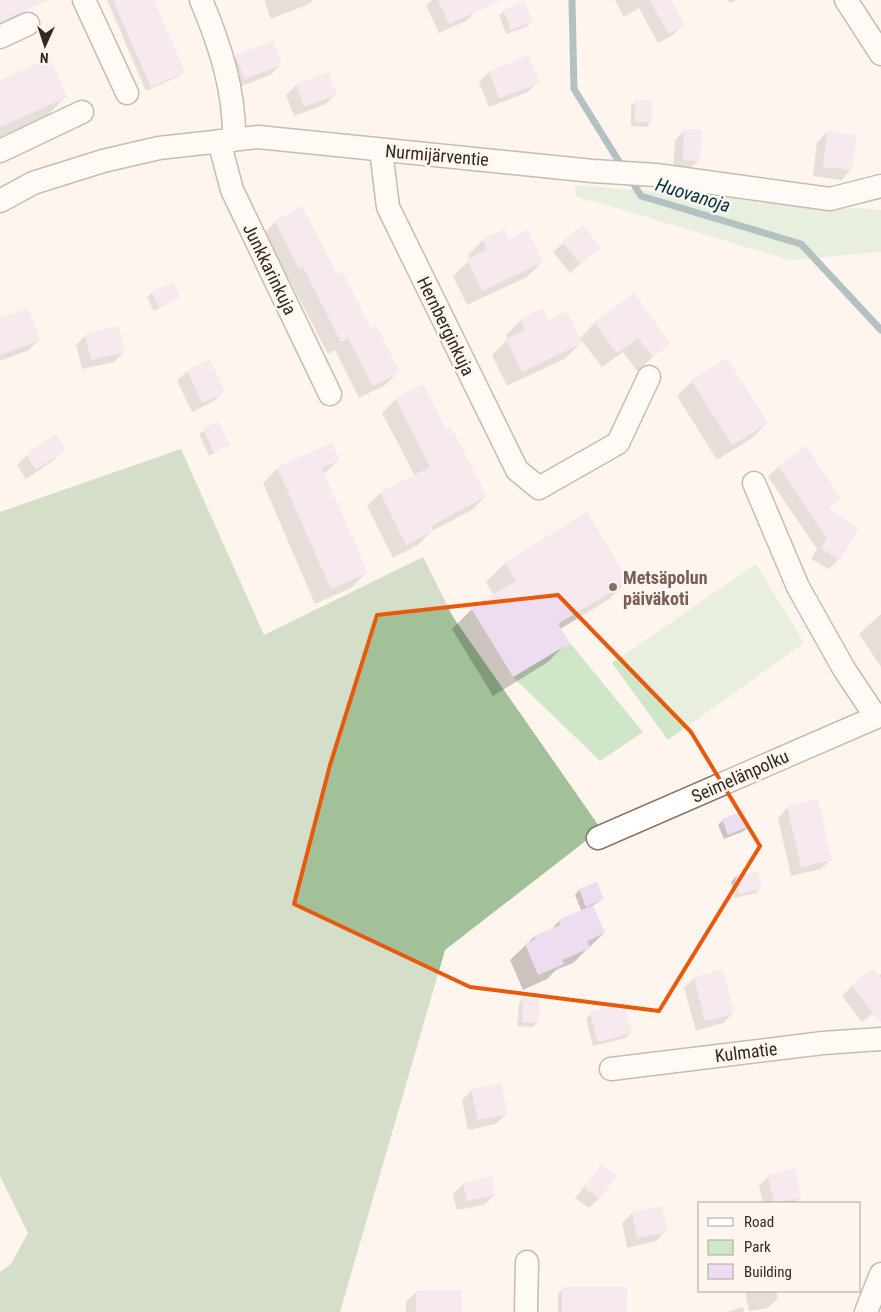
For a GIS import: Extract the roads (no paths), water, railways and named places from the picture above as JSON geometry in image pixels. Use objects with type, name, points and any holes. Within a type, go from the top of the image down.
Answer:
[{"type":"street","points":[[84,0],[127,93]]},
{"type":"street","name":"Junkkarinkuja","points":[[201,0],[210,22],[232,96],[227,140],[232,190],[330,394]]},
{"type":"street","points":[[846,0],[881,54]]},
{"type":"street","points":[[0,37],[28,24]]},
{"type":"street","points":[[0,151],[82,112]]},
{"type":"street","name":"Nurmijärventie","points":[[0,201],[33,183],[103,161],[159,148],[258,137],[656,176],[830,199],[881,186]]},
{"type":"street","name":"Hernberginkuja","points":[[381,150],[388,207],[517,470],[539,488],[618,443],[649,377]]},
{"type":"street","points":[[754,483],[798,587],[844,668],[878,716]]},
{"type":"street","name":"Seimelänpolku","points":[[598,838],[878,716]]},
{"type":"street","name":"Kulmatie","points":[[611,1069],[823,1042],[881,1040]]},
{"type":"street","points":[[526,1262],[526,1312]]},
{"type":"street","points":[[866,1312],[881,1274]]},
{"type":"waterway","name":"Huovanoja","points":[[572,0],[574,89],[623,168]]},
{"type":"waterway","name":"Huovanoja","points":[[629,177],[641,196],[801,244],[881,330]]},
{"type":"place","name":"Metsäpolun päiväkoti","points":[[613,587]]}]
